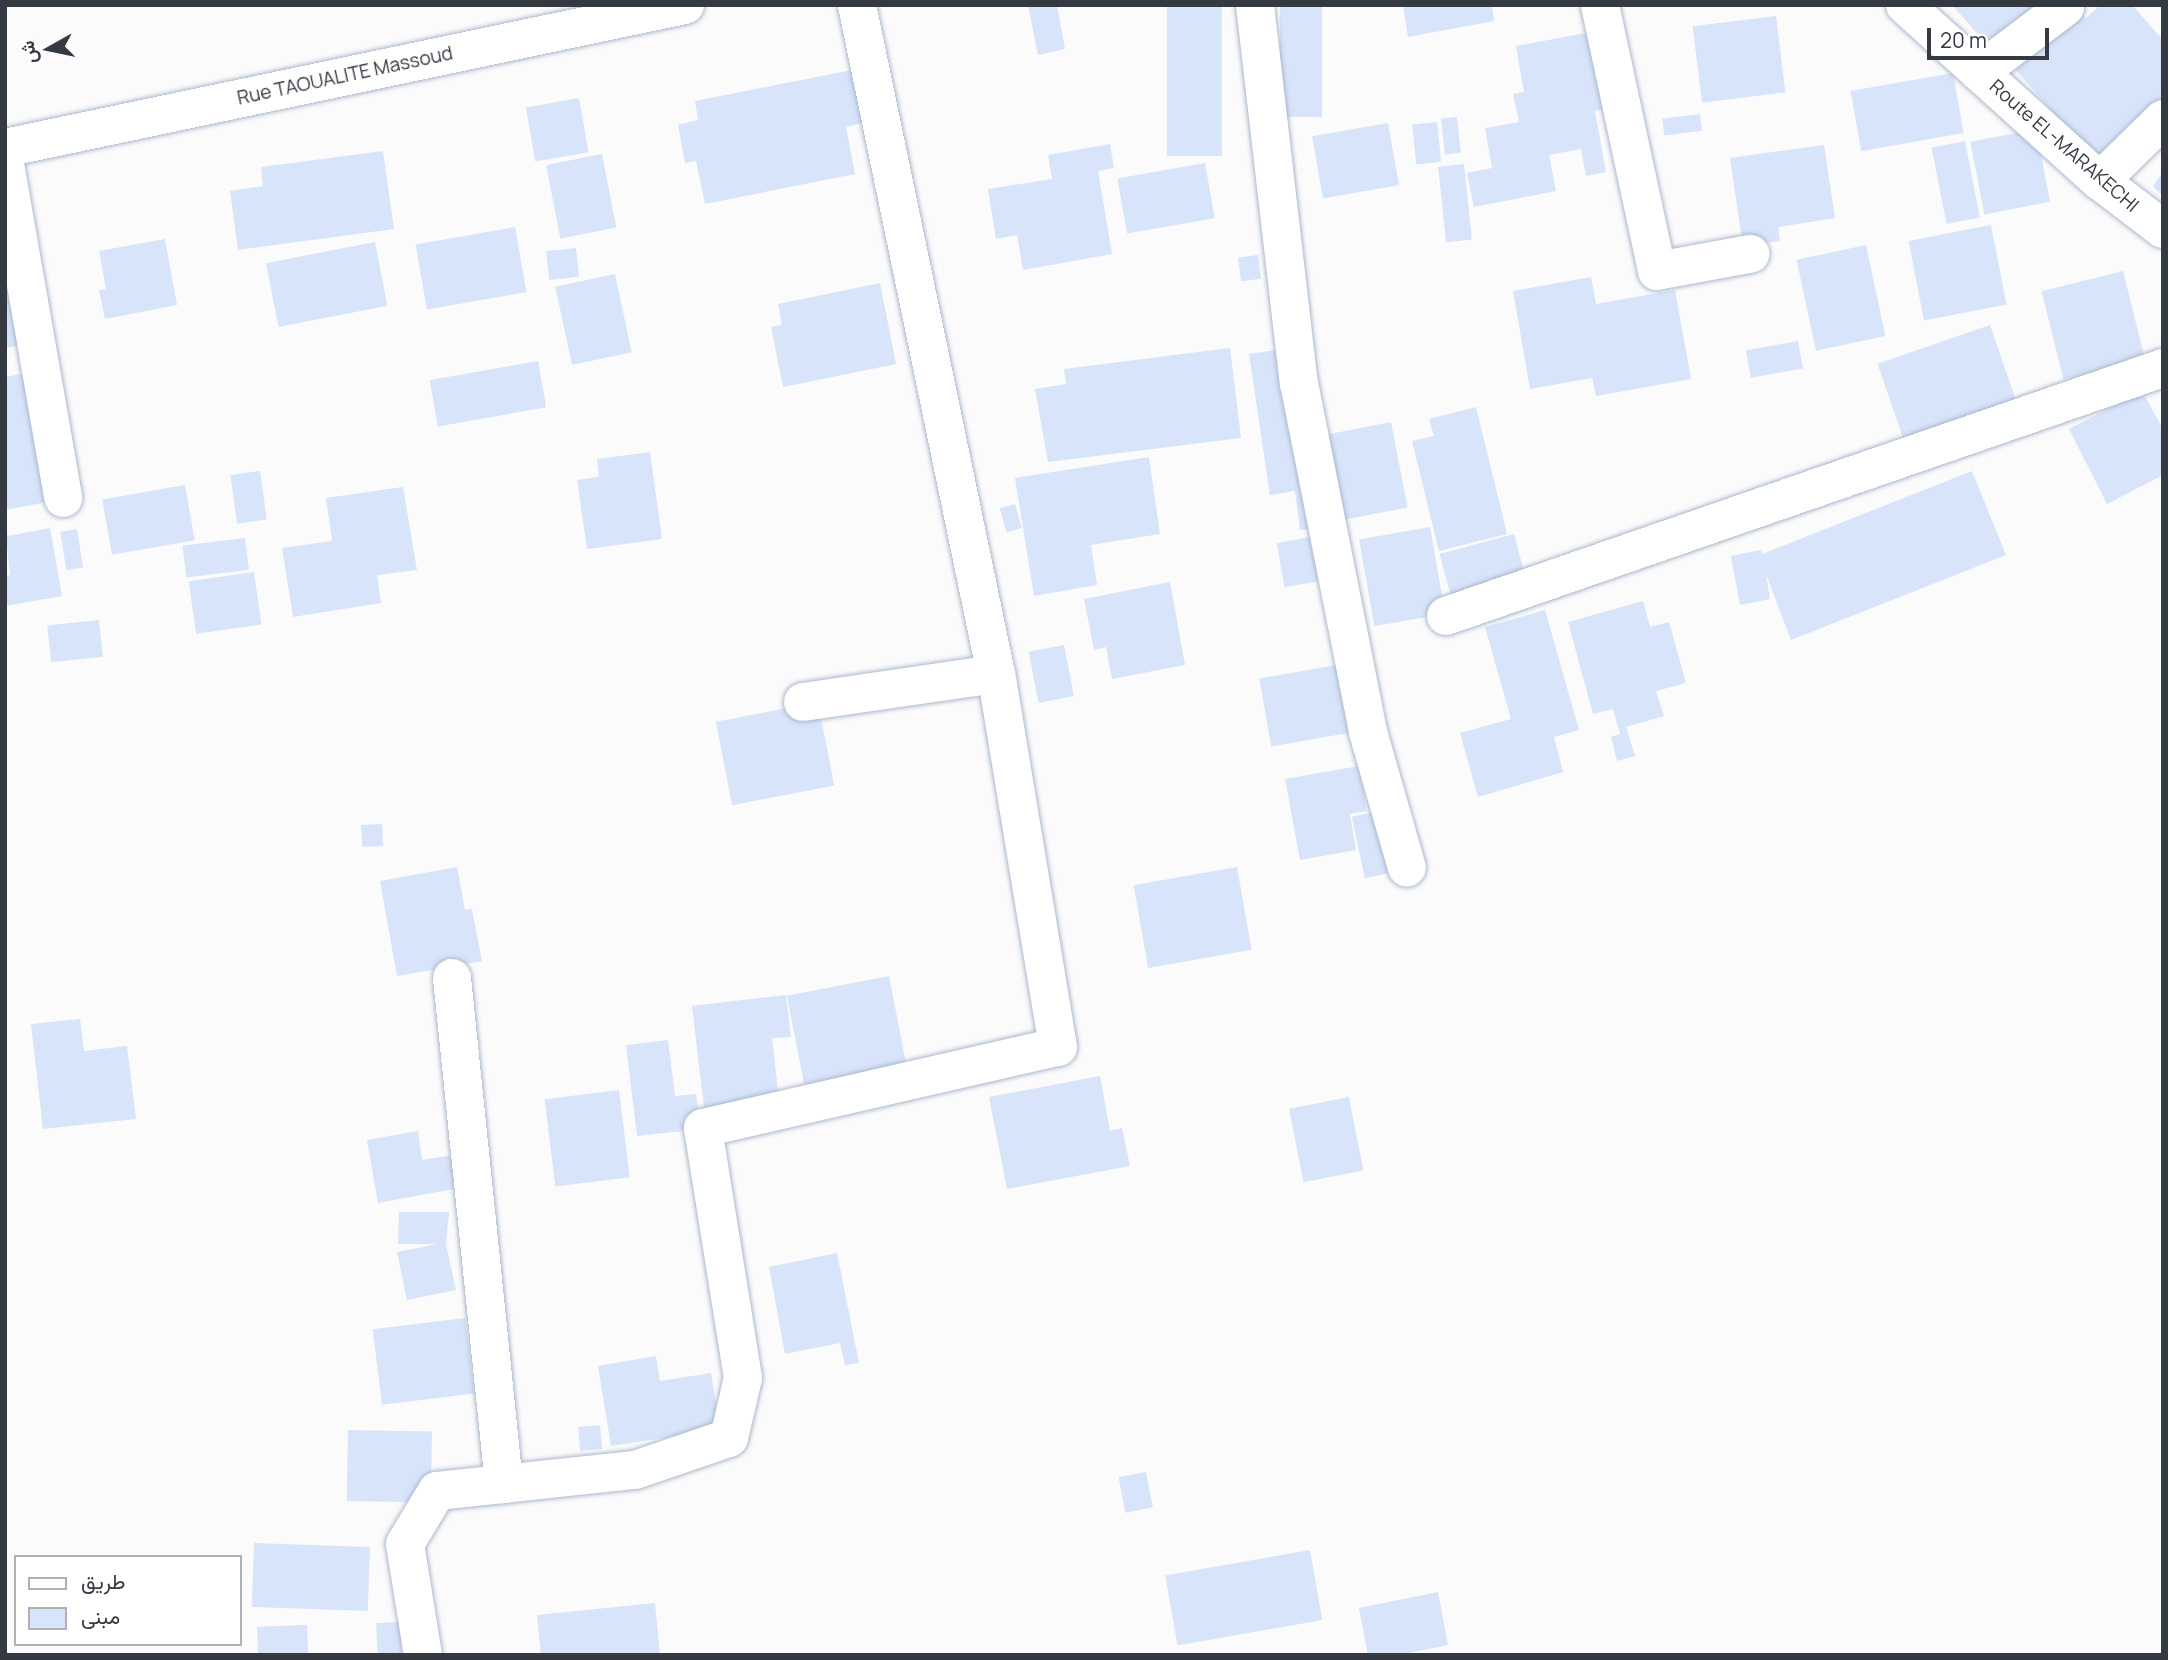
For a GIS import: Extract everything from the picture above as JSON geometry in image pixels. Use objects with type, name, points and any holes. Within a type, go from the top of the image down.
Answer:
[{"type":"street","name":"Rue TAOUALITE Massoud","points":[[5,148],[685,5]]},
{"type":"street","points":[[423,1655],[405,1544],[437,1491],[635,1470],[729,1438],[743,1378],[703,1128],[1058,1047],[996,674],[857,5]]},
{"type":"street","points":[[1255,5],[1299,383],[1368,732],[1407,868]]},
{"type":"street","points":[[1600,5],[1657,271],[1750,254]]},
{"type":"street","name":"Route EL-MARAKECHI","points":[[1905,5],[2100,181],[2163,229]]},
{"type":"street","points":[[1979,72],[2064,7]]},
{"type":"street","points":[[2100,181],[2163,119]]},
{"type":"street","points":[[5,164],[63,498]]},
{"type":"street","points":[[1446,616],[2163,368]]},
{"type":"street","points":[[803,702],[996,674]]},
{"type":"street","points":[[453,978],[504,1484]]},
{"type":"building","points":[[1028,5],[1057,5],[1065,49],[1038,55]]},
{"type":"building","points":[[1167,5],[1222,5],[1222,156],[1167,156]]},
{"type":"building","points":[[1280,5],[1322,5],[1322,117],[1280,117]]},
{"type":"building","points":[[1403,5],[1492,5],[1494,21],[1408,37]]},
{"type":"building","points":[[1952,5],[2040,5],[1991,49]]},
{"type":"building","points":[[2100,5],[2132,5],[2163,40],[2163,99],[2095,161],[2016,70],[2080,12],[2086,18]]},
{"type":"building","points":[[1776,16],[1785,92],[1702,103],[1693,26]]},
{"type":"building","points":[[1602,30],[1604,109],[1595,111],[1606,172],[1586,176],[1581,149],[1549,155],[1556,191],[1474,207],[1467,173],[1492,168],[1485,128],[1519,122],[1513,94],[1524,92],[1516,46]]},
{"type":"building","points":[[857,69],[867,122],[846,127],[855,174],[705,204],[696,161],[685,163],[678,125],[698,120],[695,101]]},
{"type":"building","points":[[1953,73],[1964,133],[1861,151],[1851,91]]},
{"type":"building","points":[[579,98],[589,152],[535,162],[526,107]]},
{"type":"building","points":[[1700,114],[1702,131],[1664,136],[1662,119]]},
{"type":"building","points":[[1457,117],[1461,153],[1445,154],[1441,119]]},
{"type":"building","points":[[1437,122],[1441,162],[1416,164],[1412,125]]},
{"type":"building","points":[[1388,123],[1399,185],[1323,198],[1312,136]]},
{"type":"building","points":[[2036,129],[2050,202],[1984,214],[1970,142]]},
{"type":"building","points":[[1965,141],[1980,218],[1947,224],[1932,147]]},
{"type":"building","points":[[1110,144],[1114,168],[1098,171],[1112,254],[1023,270],[1017,235],[996,239],[988,189],[1052,179],[1048,155]]},
{"type":"building","points":[[1824,145],[1835,218],[1778,227],[1780,241],[1743,246],[1730,158]]},
{"type":"building","points":[[383,151],[394,229],[238,250],[230,191],[263,186],[261,167]]},
{"type":"building","points":[[602,154],[616,228],[560,238],[546,165]]},
{"type":"building","points":[[1205,163],[1215,218],[1127,234],[1117,178]]},
{"type":"building","points":[[1464,164],[1472,240],[1446,242],[1438,167]]},
{"type":"building","points":[[2163,172],[2163,197],[2153,186]]},
{"type":"building","points":[[1991,225],[2006,305],[1924,321],[1909,241]]},
{"type":"building","points":[[515,227],[526,292],[427,310],[416,245]]},
{"type":"building","points":[[165,239],[177,305],[105,319],[99,290],[106,289],[99,251]]},
{"type":"building","points":[[375,242],[387,306],[278,327],[266,263]]},
{"type":"building","points":[[1866,245],[1885,336],[1816,351],[1797,260]]},
{"type":"building","points":[[576,248],[579,277],[549,280],[546,251]]},
{"type":"building","points":[[1258,255],[1261,279],[1241,281],[1238,257]]},
{"type":"building","points":[[5,259],[23,345],[5,348]]},
{"type":"building","points":[[2123,271],[2145,359],[2064,380],[2041,291]]},
{"type":"building","points":[[615,274],[632,352],[572,365],[555,287]]},
{"type":"building","points":[[1591,277],[1596,304],[1675,290],[1691,379],[1596,396],[1592,378],[1530,389],[1513,291]]},
{"type":"building","points":[[880,283],[896,364],[783,387],[771,327],[782,325],[778,304]]},
{"type":"building","points":[[1990,325],[2018,406],[1905,445],[1877,364]]},
{"type":"building","points":[[1798,341],[1803,369],[1751,378],[1746,350]]},
{"type":"building","points":[[1230,348],[1241,438],[1048,462],[1035,389],[1066,384],[1064,369]]},
{"type":"building","points":[[1285,349],[1310,529],[1300,530],[1295,491],[1270,495],[1249,354]]},
{"type":"building","points":[[538,361],[546,407],[438,426],[430,380]]},
{"type":"building","points":[[27,373],[58,500],[5,510],[5,377]]},
{"type":"building","points":[[2142,391],[2163,429],[2163,475],[2107,504],[2069,429]]},
{"type":"building","points":[[1476,407],[1507,534],[1439,551],[1412,441],[1434,436],[1429,419]]},
{"type":"building","points":[[1391,422],[1408,507],[1344,520],[1327,434]]},
{"type":"building","points":[[650,452],[662,539],[587,549],[577,480],[599,477],[597,459]]},
{"type":"building","points":[[1149,457],[1160,534],[1091,545],[1097,585],[1034,596],[1015,478]]},
{"type":"building","points":[[260,471],[267,520],[237,524],[230,475]]},
{"type":"building","points":[[1972,471],[2006,555],[1791,640],[1766,574],[1770,599],[1740,605],[1731,556],[1761,550],[1762,554]]},
{"type":"building","points":[[185,485],[195,540],[112,555],[102,500]]},
{"type":"building","points":[[403,487],[417,570],[377,575],[381,603],[293,617],[282,548],[332,541],[326,498]]},
{"type":"building","points":[[1015,504],[1022,528],[1007,532],[1000,508]]},
{"type":"building","points":[[1430,527],[1445,614],[1374,626],[1359,540]]},
{"type":"building","points":[[5,528],[8,536],[50,528],[62,596],[5,606],[5,576],[10,575]]},
{"type":"building","points":[[77,529],[83,568],[66,570],[60,532]]},
{"type":"building","points":[[1514,534],[1528,586],[1454,606],[1440,554]]},
{"type":"building","points":[[1322,535],[1330,579],[1285,587],[1277,543]]},
{"type":"building","points":[[245,538],[249,570],[186,577],[182,546]]},
{"type":"building","points":[[254,572],[261,624],[196,634],[189,581]]},
{"type":"building","points":[[1170,582],[1185,665],[1112,679],[1106,647],[1094,650],[1084,599]]},
{"type":"building","points":[[1643,601],[1650,627],[1669,622],[1686,683],[1656,691],[1664,716],[1626,727],[1635,756],[1617,761],[1611,737],[1620,734],[1613,709],[1593,714],[1568,622]]},
{"type":"building","points":[[1545,610],[1579,730],[1554,737],[1563,772],[1478,797],[1460,733],[1511,719],[1485,627]]},
{"type":"building","points":[[99,620],[103,657],[51,662],[47,625]]},
{"type":"building","points":[[1064,645],[1074,696],[1039,703],[1029,652]]},
{"type":"building","points":[[1342,664],[1354,732],[1271,747],[1259,679]]},
{"type":"building","points":[[818,702],[834,785],[732,805],[716,722]]},
{"type":"building","points":[[1359,766],[1367,811],[1350,814],[1356,850],[1300,860],[1285,779]]},
{"type":"building","points":[[1383,810],[1396,872],[1365,878],[1352,817]]},
{"type":"building","points":[[382,824],[383,846],[362,847],[361,825]]},
{"type":"building","points":[[457,867],[465,910],[472,909],[482,961],[397,976],[380,881]]},
{"type":"building","points":[[1237,867],[1252,950],[1148,968],[1134,885]]},
{"type":"building","points":[[889,976],[907,1070],[805,1090],[787,996]]},
{"type":"building","points":[[786,995],[791,1037],[772,1038],[779,1100],[704,1108],[692,1006]]},
{"type":"building","points":[[80,1019],[84,1051],[127,1046],[136,1119],[43,1129],[31,1024]]},
{"type":"building","points":[[668,1040],[675,1096],[696,1094],[701,1129],[637,1136],[626,1045]]},
{"type":"building","points":[[1100,1076],[1110,1131],[1122,1128],[1130,1166],[1007,1189],[989,1097]]},
{"type":"building","points":[[619,1090],[630,1177],[555,1186],[545,1099]]},
{"type":"building","points":[[1349,1097],[1363,1171],[1303,1182],[1289,1109]]},
{"type":"building","points":[[418,1131],[422,1160],[453,1155],[459,1188],[378,1203],[367,1140]]},
{"type":"building","points":[[399,1212],[449,1212],[446,1244],[456,1290],[407,1300],[397,1252],[437,1244],[398,1244]]},
{"type":"building","points":[[837,1253],[859,1363],[845,1365],[840,1343],[785,1354],[769,1267]]},
{"type":"building","points":[[465,1318],[474,1393],[382,1405],[373,1329]]},
{"type":"building","points":[[656,1356],[660,1381],[711,1373],[720,1429],[611,1446],[598,1366]]},
{"type":"building","points":[[600,1425],[602,1449],[580,1451],[578,1427]]},
{"type":"building","points":[[348,1430],[432,1431],[431,1502],[347,1501]]},
{"type":"building","points":[[1146,1472],[1153,1507],[1125,1513],[1119,1477]]},
{"type":"building","points":[[254,1543],[370,1547],[368,1611],[252,1607]]},
{"type":"building","points":[[1310,1550],[1322,1620],[1178,1645],[1165,1576]]},
{"type":"building","points":[[1438,1592],[1448,1645],[1399,1655],[1368,1655],[1359,1608]]},
{"type":"building","points":[[655,1603],[660,1655],[541,1655],[537,1615]]},
{"type":"building","points":[[400,1622],[402,1655],[378,1655],[376,1623]]},
{"type":"building","points":[[307,1625],[308,1655],[258,1655],[257,1627]]}]
